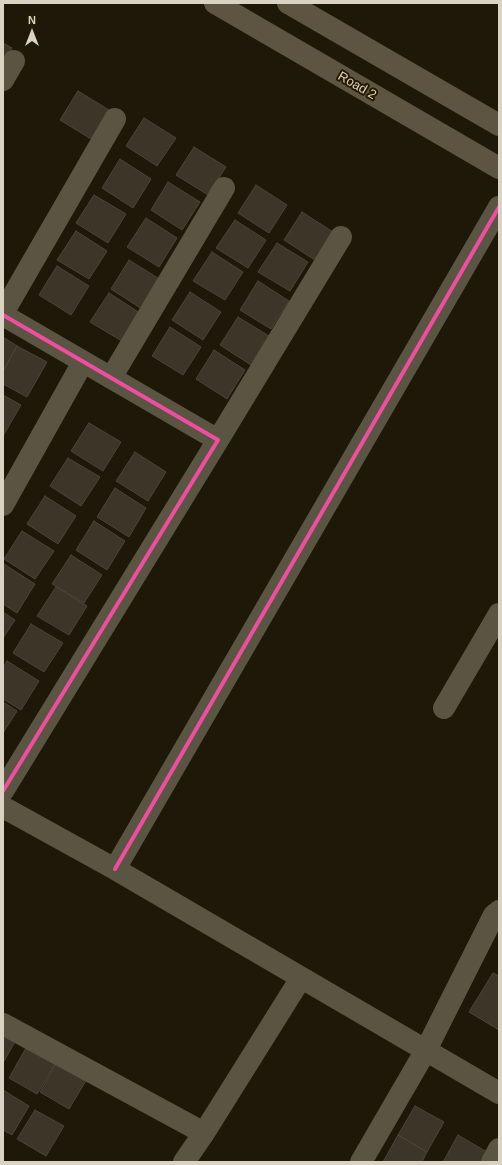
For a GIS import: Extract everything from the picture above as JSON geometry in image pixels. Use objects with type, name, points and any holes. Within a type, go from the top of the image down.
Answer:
[{"type":"street","name":"Road 2","points":[[215,3],[499,168]]},
{"type":"street","points":[[288,3],[499,125]]},
{"type":"street","points":[[3,80],[14,61]]},
{"type":"street","points":[[115,119],[3,314],[218,440]]},
{"type":"street","points":[[111,378],[224,188]]},
{"type":"street","points":[[115,869],[499,207]]},
{"type":"street","points":[[3,791],[341,237]]},
{"type":"street","points":[[3,505],[11,472],[83,362]]},
{"type":"street","points":[[444,708],[499,614]]},
{"type":"street","points":[[3,807],[115,869],[499,1093]]},
{"type":"street","points":[[361,1162],[426,1050],[494,915],[499,911]]},
{"type":"street","points":[[184,1162],[204,1133],[301,978]]},
{"type":"street","points":[[3,1024],[204,1133]]},
{"type":"street","points":[[492,1162],[499,1149]]},
{"type":"building","points":[[3,43],[12,48],[3,62]]},
{"type":"building","points":[[78,91],[109,110],[91,139],[60,120]]},
{"type":"building","points":[[144,118],[176,138],[157,166],[126,146]]},
{"type":"building","points":[[194,147],[226,167],[208,195],[176,175]]},
{"type":"building","points":[[120,159],[151,179],[133,208],[102,188]]},
{"type":"building","points":[[168,182],[200,202],[182,230],[151,210]]},
{"type":"building","points":[[256,185],[287,205],[269,233],[238,213]]},
{"type":"building","points":[[94,195],[126,214],[108,243],[76,223]]},
{"type":"building","points":[[302,212],[333,232],[315,260],[284,240]]},
{"type":"building","points":[[146,218],[177,238],[159,267],[127,247]]},
{"type":"building","points":[[235,220],[266,240],[248,268],[216,248]]},
{"type":"building","points":[[76,231],[107,251],[89,279],[57,260]]},
{"type":"building","points":[[277,243],[308,262],[290,291],[258,272]]},
{"type":"building","points":[[212,252],[243,272],[225,300],[193,281]]},
{"type":"building","points":[[129,260],[161,280],[142,309],[111,289]]},
{"type":"building","points":[[57,266],[89,286],[71,315],[39,295]]},
{"type":"building","points":[[258,281],[289,301],[271,329],[240,310]]},
{"type":"building","points":[[190,292],[221,312],[203,340],[172,320]]},
{"type":"building","points":[[109,293],[140,313],[122,341],[90,322]]},
{"type":"building","points":[[238,317],[269,336],[251,365],[220,345]]},
{"type":"building","points":[[170,327],[201,347],[183,375],[152,356]]},
{"type":"building","points":[[3,337],[17,346],[3,371]]},
{"type":"building","points":[[17,346],[47,362],[27,397],[3,384],[3,371]]},
{"type":"building","points":[[214,350],[245,370],[227,399],[196,379]]},
{"type":"building","points":[[3,395],[21,405],[3,436]]},
{"type":"building","points":[[89,423],[121,442],[103,471],[71,451]]},
{"type":"building","points":[[135,452],[166,472],[148,501],[116,481]]},
{"type":"building","points":[[68,458],[100,477],[81,506],[50,486]]},
{"type":"building","points":[[115,488],[146,508],[129,537],[97,517]]},
{"type":"building","points":[[45,496],[76,516],[58,544],[27,524]]},
{"type":"building","points":[[94,521],[125,541],[107,570],[76,550]]},
{"type":"building","points":[[22,531],[54,551],[35,579],[4,559]]},
{"type":"building","points":[[71,555],[102,575],[84,603],[52,584]]},
{"type":"building","points":[[4,564],[35,584],[17,613],[3,604]]},
{"type":"building","points":[[56,587],[87,606],[69,635],[37,616]]},
{"type":"building","points":[[3,612],[15,620],[3,638]]},
{"type":"building","points":[[31,624],[63,643],[44,672],[13,653]]},
{"type":"building","points":[[7,661],[39,681],[21,710],[3,699],[3,668]]},
{"type":"building","points":[[3,702],[17,711],[3,733]]},
{"type":"building","points":[[493,973],[499,976],[499,1030],[469,1012]]},
{"type":"building","points":[[3,1032],[16,1040],[3,1063]]},
{"type":"building","points":[[26,1048],[55,1064],[37,1094],[9,1078]]},
{"type":"building","points":[[57,1062],[87,1079],[69,1109],[40,1092]]},
{"type":"building","points":[[3,1090],[29,1106],[12,1135],[3,1130]]},
{"type":"building","points":[[415,1106],[444,1122],[427,1152],[398,1135]]},
{"type":"building","points":[[35,1110],[64,1126],[46,1156],[17,1139]]},
{"type":"building","points":[[398,1135],[427,1152],[422,1162],[383,1162]]},
{"type":"building","points":[[458,1135],[487,1152],[481,1162],[443,1162]]},
{"type":"cycle path","points":[[115,869],[499,207]]},
{"type":"cycle path","points":[[3,315],[218,440],[3,791]]}]
